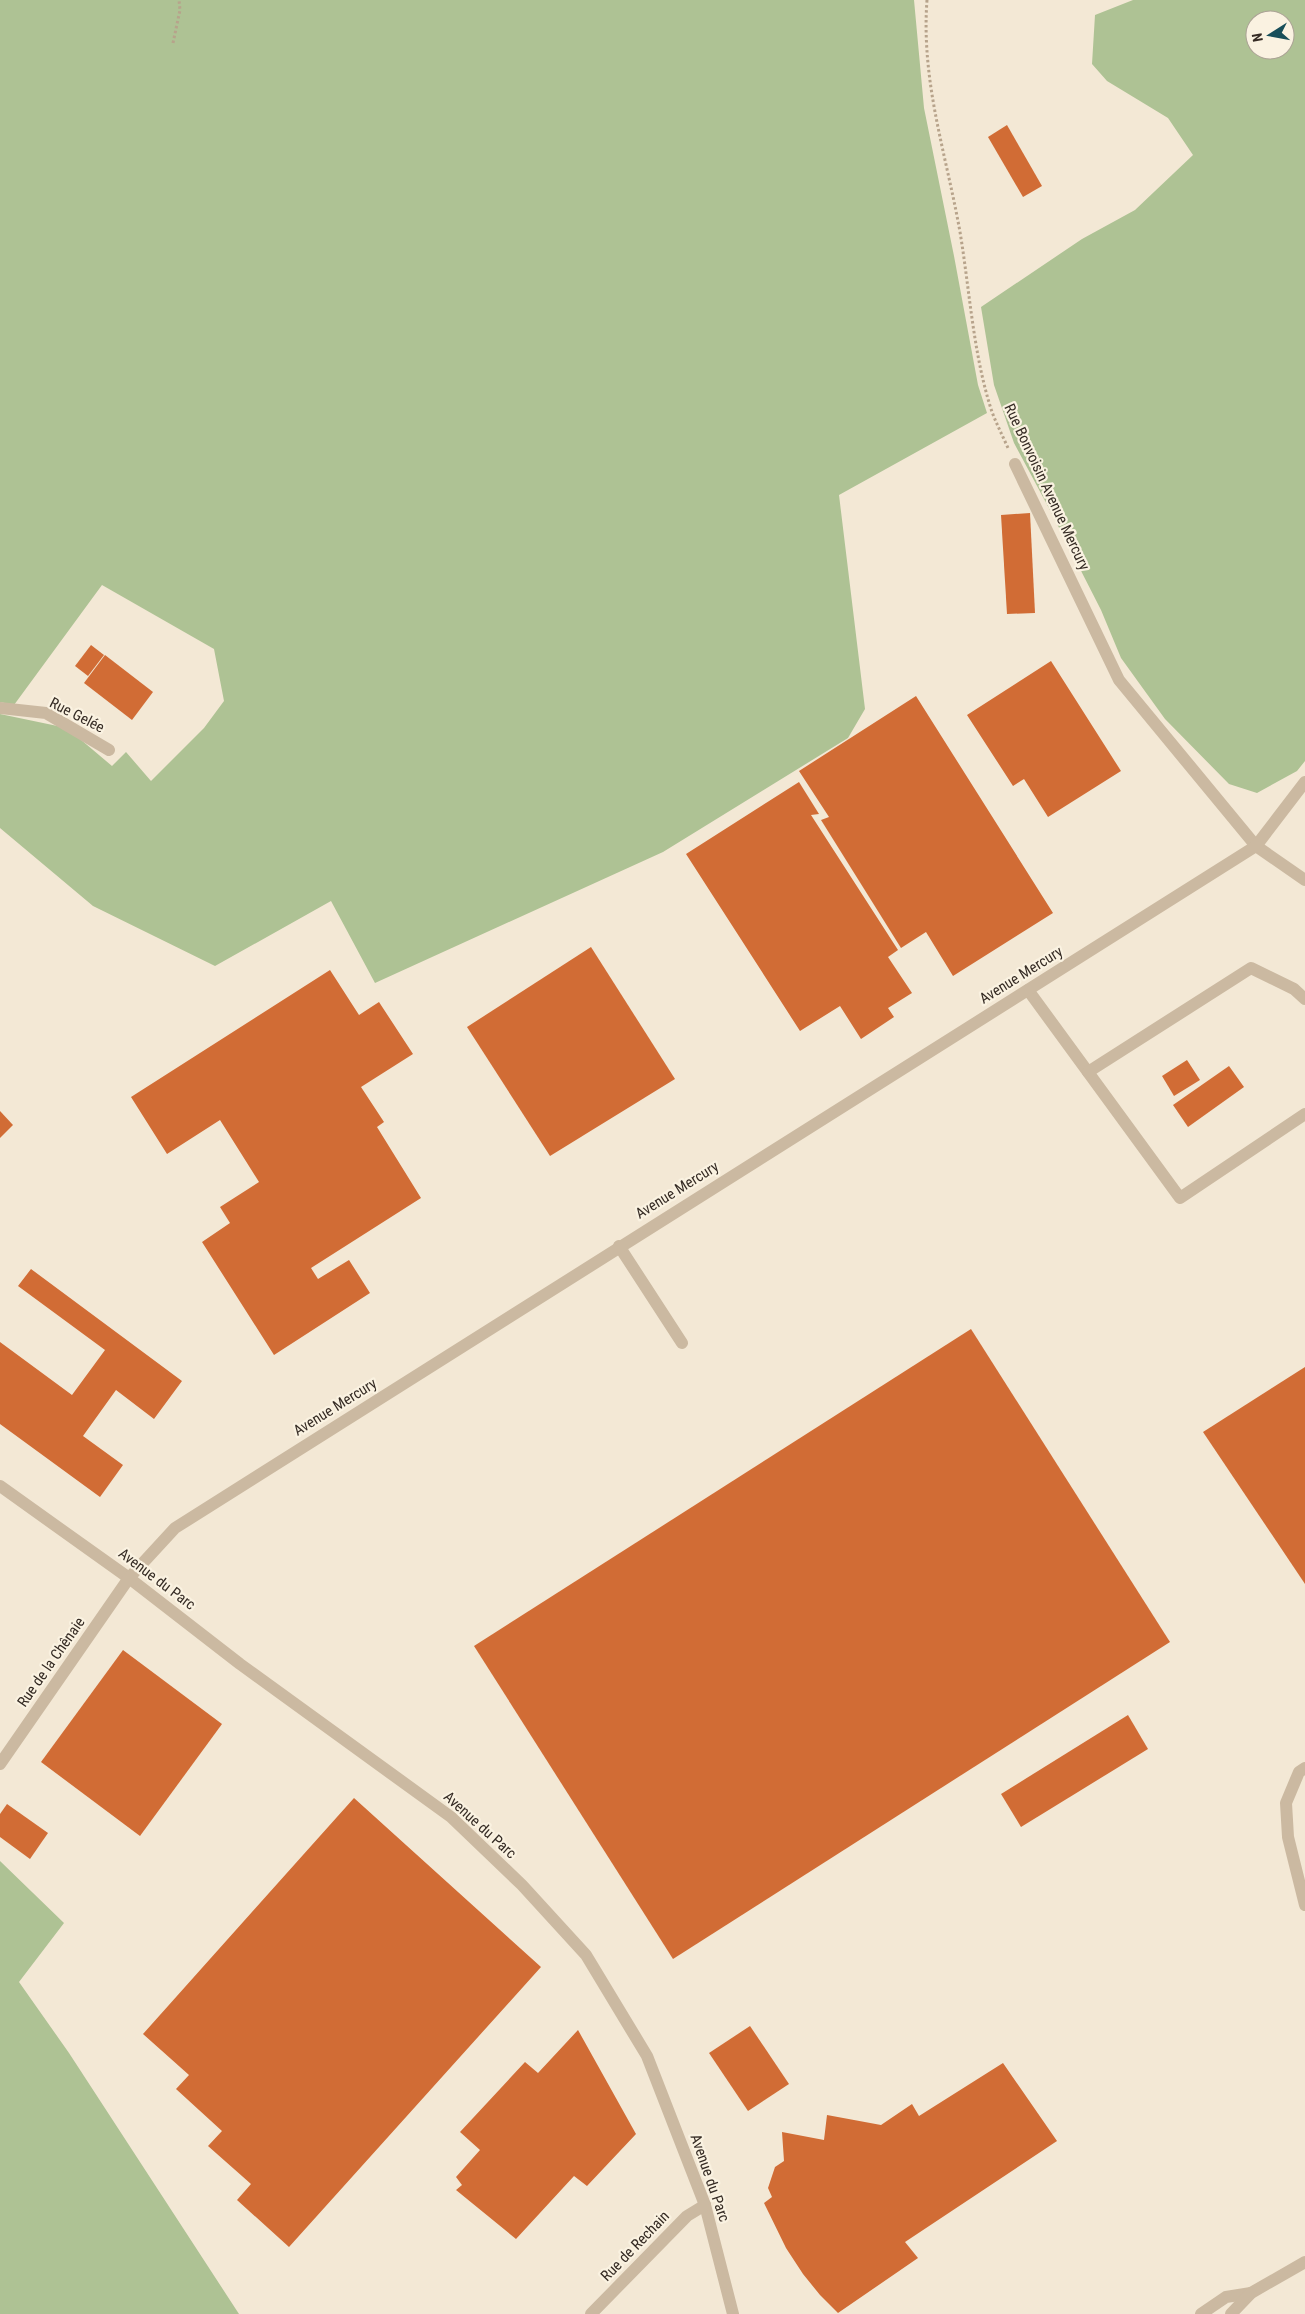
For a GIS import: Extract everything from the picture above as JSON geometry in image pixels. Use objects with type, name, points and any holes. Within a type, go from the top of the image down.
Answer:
[{"type":"street","name":"Rue Bonvoisin Avenue Mercury","points":[[1015,464],[1119,680],[1256,846],[1305,880]]},
{"type":"street","name":"Rue Gelée","points":[[0,708],[46,713],[109,750]]},
{"type":"street","points":[[1256,846],[1305,782]]},
{"type":"street","name":"Avenue Mercury","points":[[129,1578],[175,1528],[619,1246],[1256,846]]},
{"type":"street","points":[[1088,1072],[1251,968],[1294,989],[1305,999]]},
{"type":"street","points":[[1028,990],[1180,1198],[1305,1114]]},
{"type":"street","points":[[619,1246],[682,1343]]},
{"type":"street","name":"Avenue du Parc","points":[[0,1486],[129,1578],[240,1664],[451,1817],[522,1885],[586,1955],[647,2056],[705,2205],[733,2314]]},
{"type":"street","name":"Rue de la Chênaie","points":[[0,1764],[129,1578]]},
{"type":"street","points":[[1305,1768],[1299,1772],[1286,1803],[1288,1837],[1305,1904]]},
{"type":"street","name":"Rue de Rechain","points":[[591,2314],[687,2216],[705,2205]]},
{"type":"street","points":[[1231,2314],[1251,2293],[1305,2262]]},
{"type":"street","points":[[1201,2314],[1226,2297],[1251,2293]]},
{"type":"path","points":[[173,43],[180,10],[179,0]]},
{"type":"path","name":"Rue Bonvoisin Avenue Mercury","points":[[927,0],[924,34],[932,104],[960,231],[977,352],[992,412],[1015,464]]},
{"type":"green space","points":[[0,0],[914,0],[924,108],[978,385],[987,413],[839,495],[865,709],[848,738],[663,852],[375,983],[331,901],[215,966],[93,906],[0,828],[0,714],[67,728],[112,766],[126,752],[151,781],[204,728],[224,701],[214,649],[102,585],[14,705],[0,702]]},
{"type":"green space","points":[[1133,0],[1305,0],[1305,761],[1297,771],[1257,793],[1229,784],[1165,719],[1121,658],[1101,610],[1014,443],[994,385],[981,307],[1082,239],[1135,210],[1193,155],[1168,118],[1107,81],[1092,64],[1095,15]]},
{"type":"green space","points":[[0,1861],[64,1923],[19,1982],[69,2053],[239,2314],[0,2314]]},
{"type":"building","points":[[1007,125],[1042,186],[1023,197],[988,137]]},
{"type":"building","points":[[1030,513],[1035,613],[1007,614],[1001,515]]},
{"type":"building","points":[[91,645],[104,655],[88,676],[75,666]]},
{"type":"building","points":[[105,655],[153,692],[132,720],[84,683]]},
{"type":"building","points":[[1051,661],[1121,771],[1048,817],[1024,779],[1013,786],[967,715]]},
{"type":"building","points":[[916,696],[1053,913],[953,976],[926,932],[901,948],[821,820],[829,817],[799,771]]},
{"type":"building","points":[[799,782],[819,814],[811,815],[898,950],[888,957],[912,993],[888,1008],[894,1017],[861,1039],[840,1006],[800,1031],[686,854]]},
{"type":"building","points":[[591,947],[675,1079],[550,1156],[467,1027]]},
{"type":"building","points":[[330,970],[359,1015],[379,1002],[413,1054],[361,1087],[384,1122],[377,1127],[421,1198],[311,1268],[318,1279],[349,1260],[370,1293],[274,1355],[202,1242],[230,1223],[220,1207],[259,1182],[220,1120],[167,1154],[131,1097]]},
{"type":"building","points":[[1187,1060],[1200,1080],[1174,1096],[1162,1076]]},
{"type":"building","points":[[1229,1066],[1244,1087],[1188,1127],[1173,1105]]},
{"type":"building","points":[[0,1111],[13,1125],[0,1138]]},
{"type":"building","points":[[31,1269],[182,1381],[154,1419],[116,1390],[83,1436],[123,1465],[100,1497],[0,1424],[0,1342],[72,1395],[105,1350],[18,1286]]},
{"type":"building","points":[[971,1329],[1170,1642],[673,1959],[474,1646]]},
{"type":"building","points":[[1305,1367],[1305,1584],[1203,1432]]},
{"type":"building","points":[[123,1650],[222,1724],[140,1836],[41,1762]]},
{"type":"building","points":[[1128,1715],[1148,1749],[1021,1827],[1001,1794]]},
{"type":"building","points":[[354,1798],[541,1967],[289,2247],[237,2200],[251,2184],[208,2146],[222,2131],[176,2089],[189,2075],[143,2034]]},
{"type":"building","points":[[7,1804],[48,1833],[30,1859],[0,1837],[0,1814]]},
{"type":"building","points":[[750,2026],[789,2084],[748,2111],[709,2053]]},
{"type":"building","points":[[578,2030],[636,2134],[587,2186],[574,2176],[516,2239],[456,2190],[462,2185],[456,2177],[480,2150],[460,2132],[525,2062],[538,2073]]},
{"type":"building","points":[[1003,2063],[1057,2141],[905,2242],[918,2258],[838,2313],[803,2274],[786,2248],[764,2203],[772,2197],[768,2188],[775,2167],[784,2161],[782,2132],[824,2140],[827,2115],[881,2125],[912,2104],[919,2116]]}]
